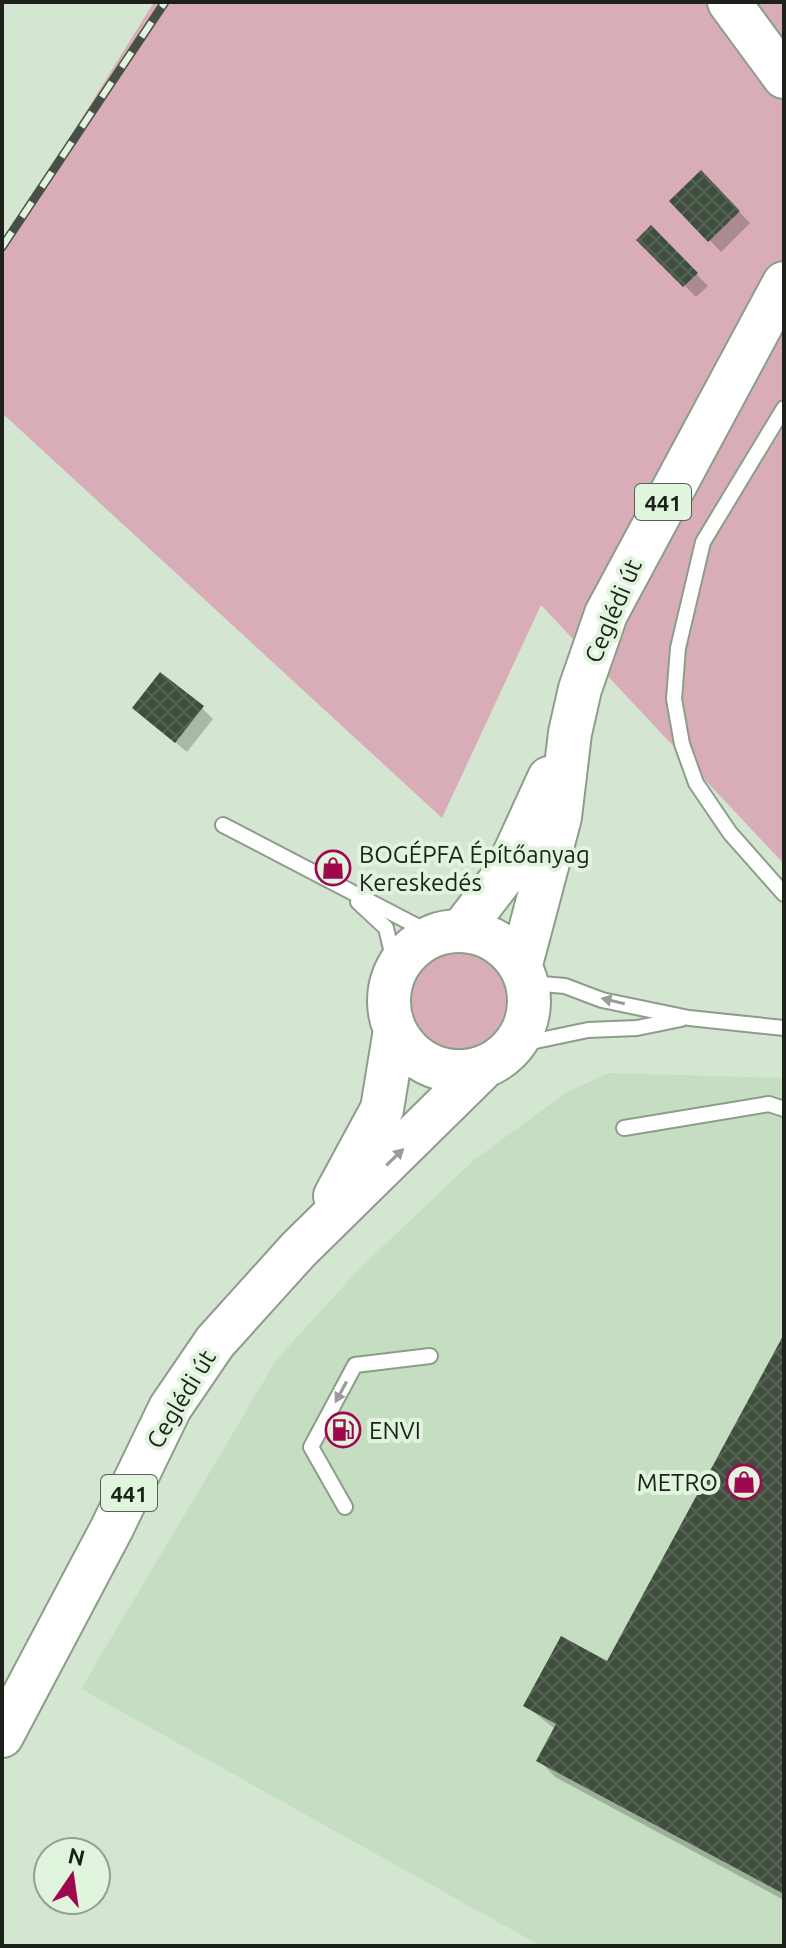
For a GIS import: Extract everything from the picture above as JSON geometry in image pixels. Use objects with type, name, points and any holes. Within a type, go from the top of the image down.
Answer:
[{"type":"main road","points":[[729,2],[784,76]]},
{"type":"main road","points":[[756,2],[784,76]]},
{"type":"main road","name":"Ceglédi út","points":[[448,933],[505,874],[570,733],[606,614],[784,283]]},
{"type":"main road","name":"Ceglédi út","points":[[522,970],[560,817],[570,733]]},
{"type":"main road","points":[[448,933],[495,942],[522,970]]},
{"type":"main road","name":"441","points":[[395,1030],[388,1000],[396,970],[412,949],[448,933]]},
{"type":"main road","name":"441","points":[[499,1056],[521,1033],[528,1004],[522,970]]},
{"type":"main road","points":[[395,1030],[404,1046],[433,1066],[468,1070],[499,1056]]},
{"type":"main road","name":"Ceglédi út","points":[[298,1250],[349,1172],[382,1109],[395,1030]]},
{"type":"main road","name":"Ceglédi út","points":[[2,1736],[112,1528],[170,1408],[215,1342],[298,1250],[499,1056]]},
{"type":"lane","points":[[784,408],[703,542],[678,648],[674,699],[682,744],[696,783],[730,833],[784,894]]},
{"type":"lane","points":[[223,825],[346,890],[448,933]]},
{"type":"lane","points":[[346,890],[386,928],[396,970]]},
{"type":"lane","points":[[522,970],[542,984],[565,986],[602,1000],[689,1018],[784,1028]]},
{"type":"lane","points":[[499,1056],[588,1030],[637,1028],[689,1018]]},
{"type":"lane","points":[[624,1128],[769,1104],[784,1109]]},
{"type":"lane","points":[[345,1507],[311,1447],[355,1365],[430,1356]]},
{"type":"shaded area","points":[[154,2],[784,2],[784,864],[541,605],[442,818],[2,413],[2,247]]},
{"type":"shaded area","points":[[457,946],[478,950],[495,962],[507,979],[511,1000],[507,1021],[495,1038],[478,1050],[457,1054],[436,1050],[419,1038],[407,1021],[403,1000],[407,979],[419,962],[436,950]]},
{"type":"shaded area","points":[[609,1073],[784,1078],[784,1946],[541,1946],[81,1689],[277,1359],[360,1268],[473,1161],[567,1092]]},
{"type":"building","points":[[701,170],[740,211],[708,242],[669,201]]},
{"type":"building","points":[[651,225],[698,273],[683,287],[636,240]]},
{"type":"building","points":[[160,672],[204,706],[175,743],[132,708]]},
{"type":"building","name":"METRO","points":[[784,1334],[784,1894],[536,1761],[556,1724],[523,1706],[561,1636],[607,1661]]},
{"type":"railway","points":[[2,247],[165,2]]},
{"type":"place","name":"BOGÉPFA Építőanyag Kereskedés","points":[[333,868]]},
{"type":"place","name":"ENVI","points":[[343,1430]]},
{"type":"place","name":"METRO","points":[[744,1482]]}]
